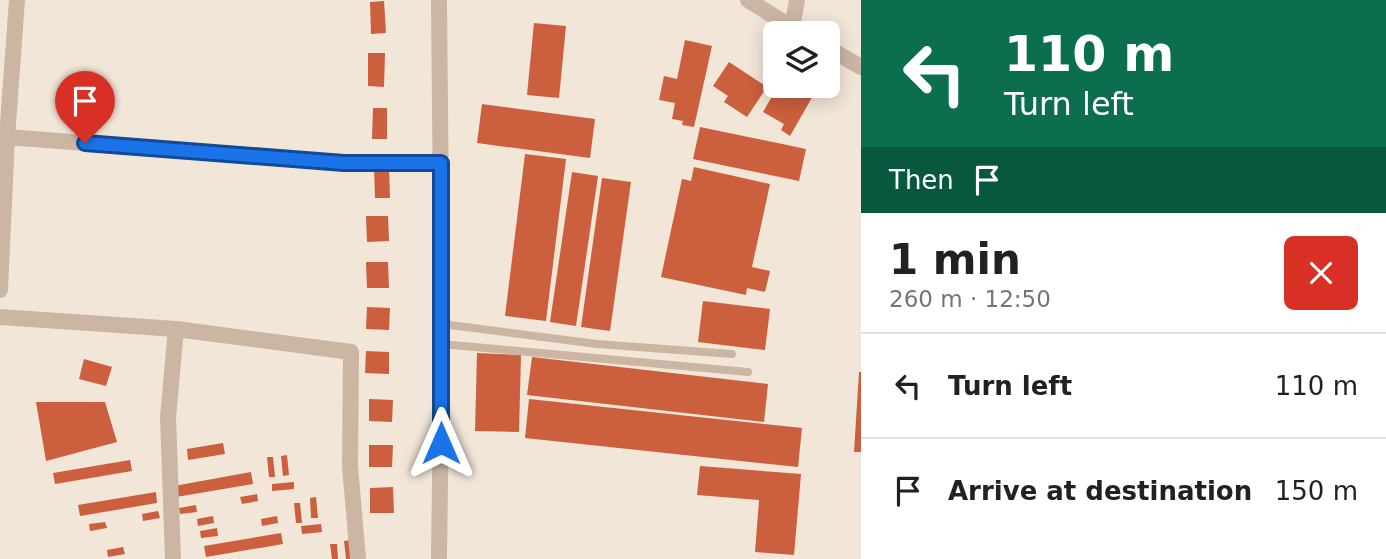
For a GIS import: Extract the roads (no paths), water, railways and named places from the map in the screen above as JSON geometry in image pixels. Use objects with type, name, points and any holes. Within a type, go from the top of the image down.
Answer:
[{"type":"street","points":[[0,290],[17,0]]},
{"type":"street","points":[[439,0],[442,324],[439,559]]},
{"type":"street","points":[[748,0],[781,21]]},
{"type":"street","points":[[797,0],[797,21]]},
{"type":"street","points":[[840,55],[861,68]]},
{"type":"street","points":[[7,137],[344,163],[441,163]]},
{"type":"street","points":[[0,317],[176,330],[351,352],[350,466],[358,559]]},
{"type":"street","points":[[173,559],[168,417],[176,330]]},
{"type":"lane","points":[[442,324],[597,344],[732,354]]},
{"type":"lane","points":[[440,344],[748,372]]}]
